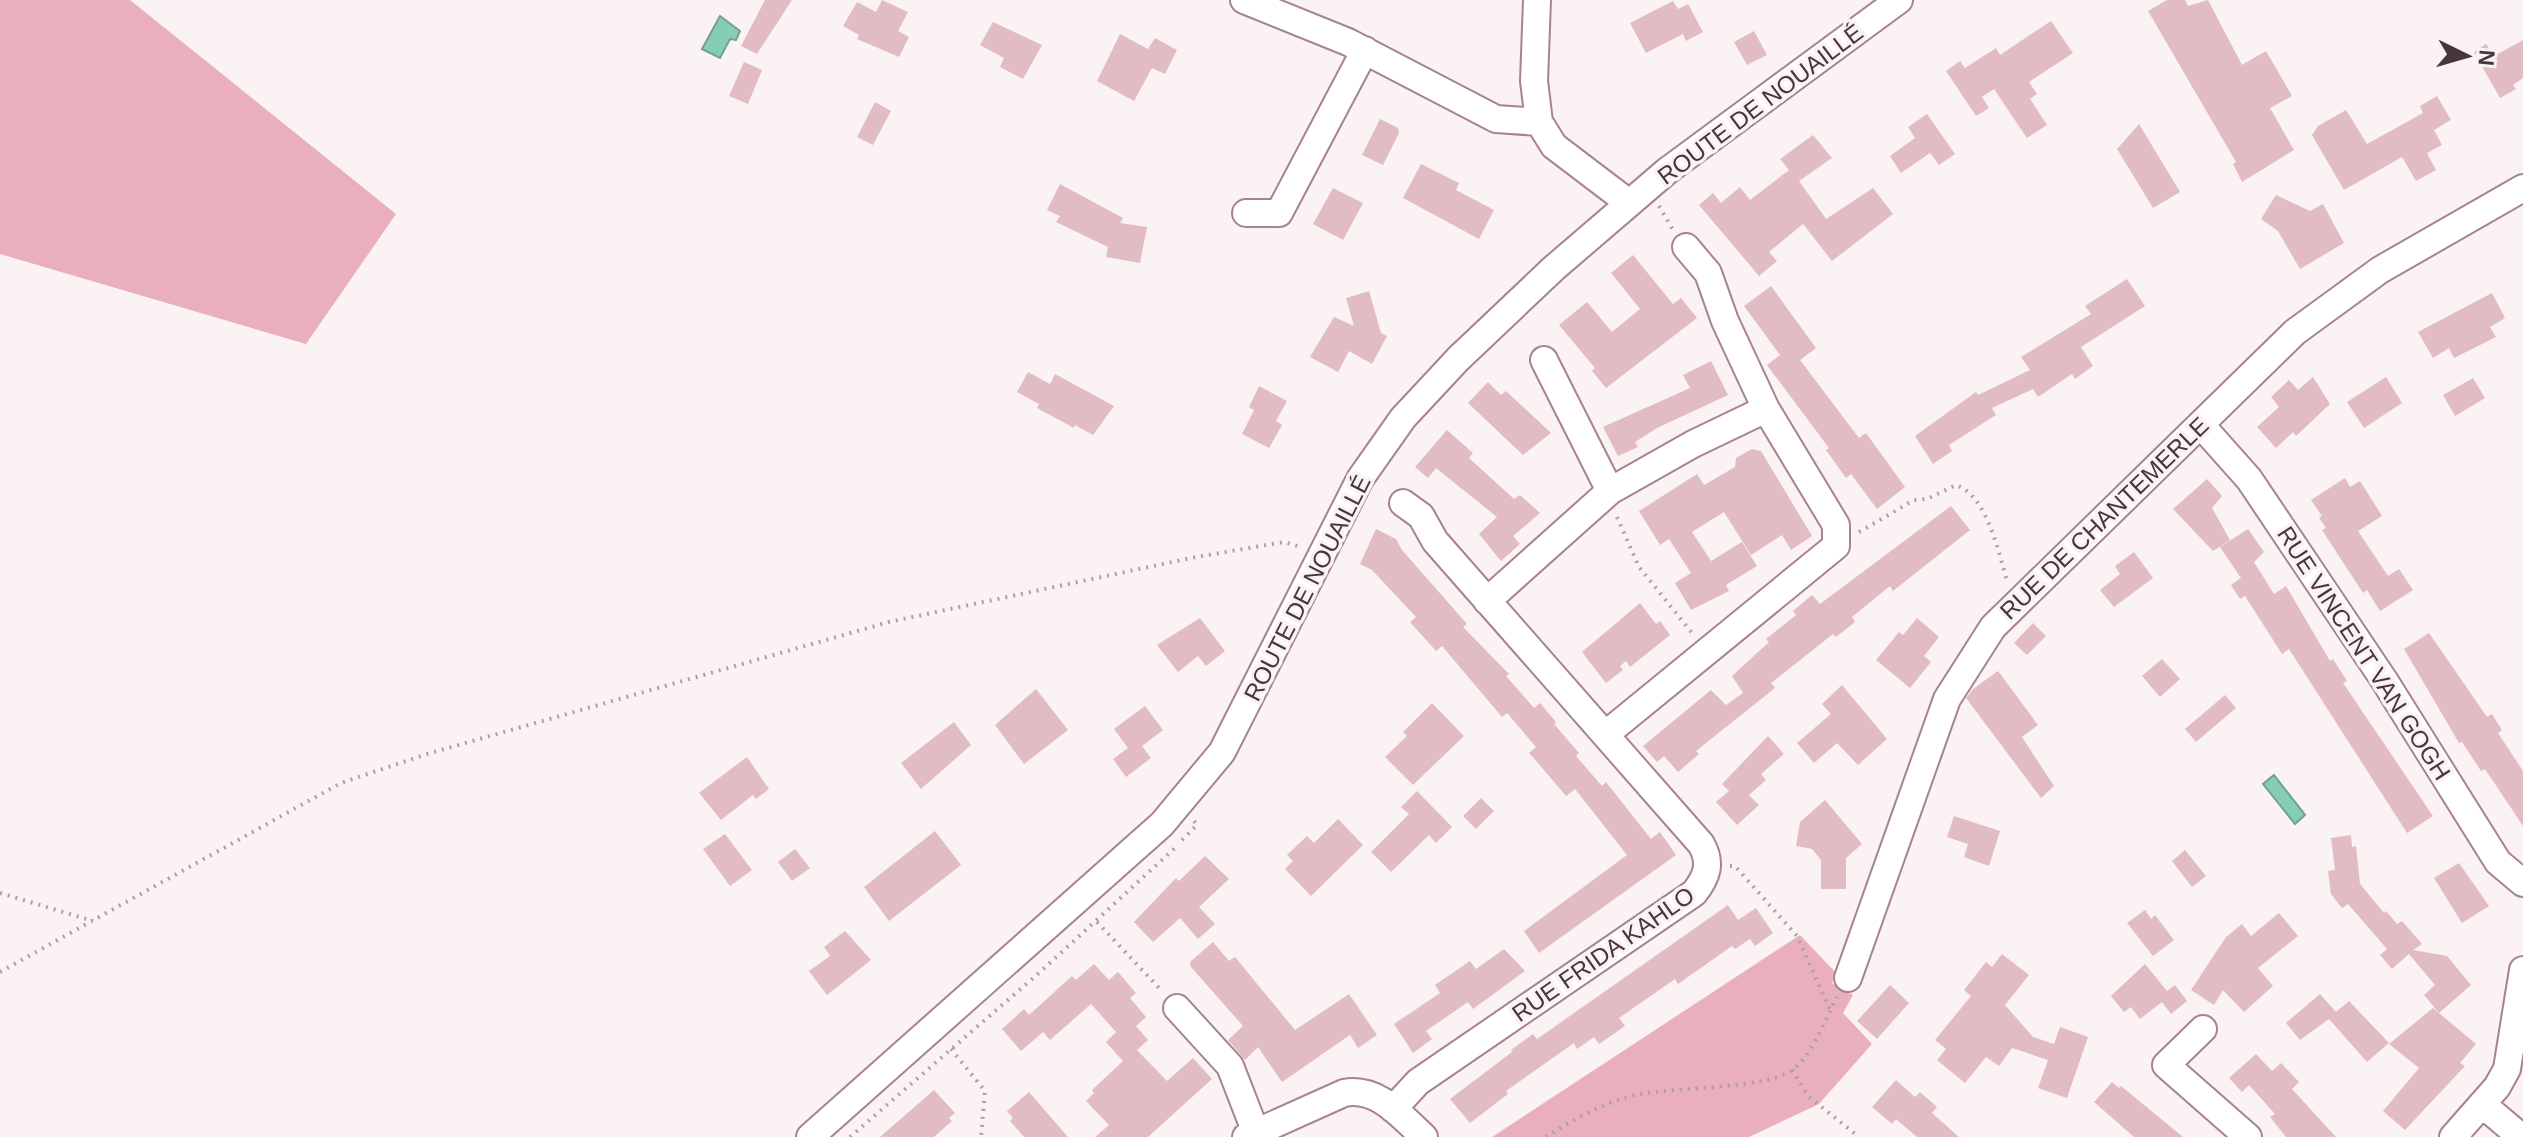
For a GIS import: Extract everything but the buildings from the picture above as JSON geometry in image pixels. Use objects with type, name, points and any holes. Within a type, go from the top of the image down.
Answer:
[{"type":"street","points":[[1244,0],[1365,50],[1496,119],[1539,122]]},
{"type":"street","points":[[1537,0],[1534,81],[1539,122],[1554,146],[1638,196]]},
{"type":"street","name":"ROUTE DE NOUAILLÉ","points":[[810,1137],[1162,824],[1222,752],[1255,694],[1321,553],[1360,479],[1403,418],[1554,268],[1638,196],[1899,0]]},
{"type":"street","points":[[1246,213],[1279,213],[1365,50]]},
{"type":"street","name":"RUE DE CHANTEMERLE","points":[[1848,978],[1947,699],[1993,627],[2016,601],[2295,332],[2368,279],[2523,188]]},
{"type":"street","points":[[1606,734],[1836,546],[1836,525],[1766,409],[1725,321],[1708,273],[1686,247]]},
{"type":"street","points":[[1544,360],[1610,491]]},
{"type":"street","points":[[1487,601],[1610,491],[1693,444],[1766,409]]},
{"type":"street","name":"RUE VINCENT VAN GOGH","points":[[2201,425],[2249,479],[2384,680],[2498,862],[2523,883]]},
{"type":"street","name":"RUE FRIDA KAHLO","points":[[1393,1109],[1418,1082],[1694,893],[1704,881],[1708,866],[1701,844],[1435,541],[1421,516],[1403,503]]},
{"type":"street","points":[[2453,1137],[2507,1069],[2523,970]]},
{"type":"street","points":[[1177,1008],[1230,1066],[1251,1135],[1344,1093],[1358,1090],[1376,1096],[1424,1137]]},
{"type":"street","points":[[2203,1029],[2166,1065],[2248,1137]]},
{"type":"street","points":[[2482,1104],[2521,1137]]},
{"type":"path","points":[[1638,196],[1686,247]]},
{"type":"path","points":[[1836,546],[1914,500],[1927,499],[1956,485],[1967,488],[1995,536],[2001,569],[2016,601]]},
{"type":"path","points":[[1610,491],[1612,506],[1639,567],[1707,652]]},
{"type":"path","points":[[0,972],[341,783],[427,754],[889,622],[1191,558],[1284,542],[1321,553]]},
{"type":"path","points":[[1708,866],[1735,866],[1797,936],[1818,975],[1830,1010]]},
{"type":"path","points":[[0,893],[93,921]]},
{"type":"path","points":[[1078,901],[1177,1008]]},
{"type":"path","points":[[1546,1137],[1605,1105],[1637,1094],[1691,1086],[1761,1082],[1792,1070],[1810,1047],[1848,978]]},
{"type":"path","points":[[951,1049],[985,1091],[981,1137]]},
{"type":"path","points":[[1792,1070],[1808,1096],[1859,1137]]},
{"type":"shaded area","points":[[0,0],[130,0],[396,214],[306,344],[0,254]]},
{"type":"shaded area","points":[[720,16],[740,31],[736,40],[730,39],[720,58],[702,49]]},
{"type":"shaded area","points":[[2274,775],[2305,815],[2295,824],[2263,784]]},
{"type":"shaded area","points":[[1800,935],[1836,973],[1832,983],[1853,995],[1843,1013],[1872,1044],[1819,1104],[1749,1137],[1492,1137]]}]
